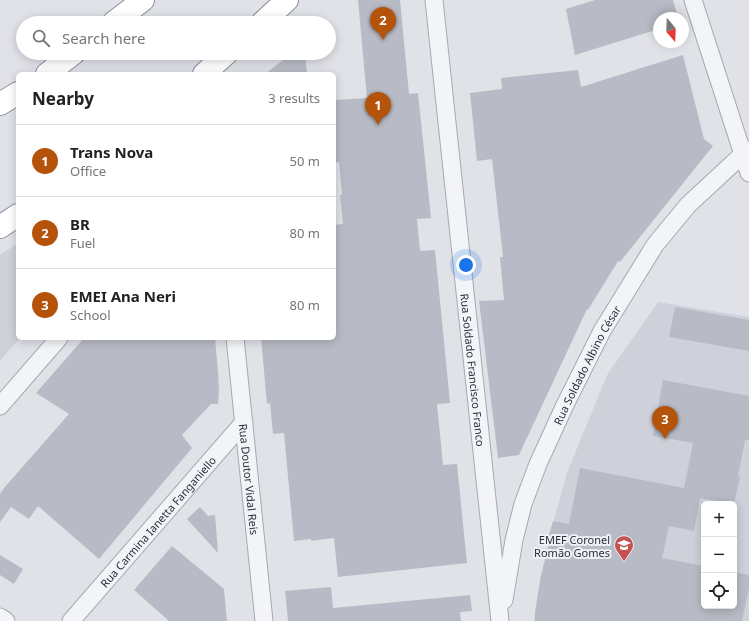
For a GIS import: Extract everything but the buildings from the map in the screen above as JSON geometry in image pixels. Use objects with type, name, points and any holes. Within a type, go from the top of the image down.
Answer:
[{"type":"highway","points":[[122,16],[143,0]]},
{"type":"highway","points":[[270,16],[287,0]]},
{"type":"highway","points":[[50,72],[65,60]]},
{"type":"highway","points":[[207,72],[220,60]]},
{"type":"highway","points":[[0,104],[16,94]]},
{"type":"highway","points":[[0,227],[16,216]]},
{"type":"street","name":"Rua Soldado Francisco Franco","points":[[434,0],[501,621]]},
{"type":"street","points":[[693,0],[746,152],[749,173]]},
{"type":"street","name":"Rua Soldado Albino César","points":[[501,621],[514,540],[523,504],[538,464],[564,407],[602,331],[655,245],[688,205],[746,152]]},
{"type":"street","points":[[0,406],[57,340]]},
{"type":"street","name":"Rua Doutor Vidal Reis","points":[[235,340],[264,621]]},
{"type":"street","name":"Rua Carmina Ianetta Fanganiello","points":[[71,621],[244,422]]},
{"type":"street","points":[[0,617],[6,621]]},
{"type":"shaded area","points":[[16,244],[16,340],[18,340],[0,361],[0,255]]},
{"type":"shaded area","points":[[658,302],[749,317],[749,621],[534,621],[549,538],[567,473],[607,375]]},
{"type":"place","name":"BR","points":[[383,40]]},
{"type":"place","name":"Trans Nova","points":[[378,125]]},
{"type":"place","name":"EMEI Ana Neri","points":[[665,439]]},
{"type":"place","name":"EMEF Coronel Romão Gomes","points":[[624,562]]}]
